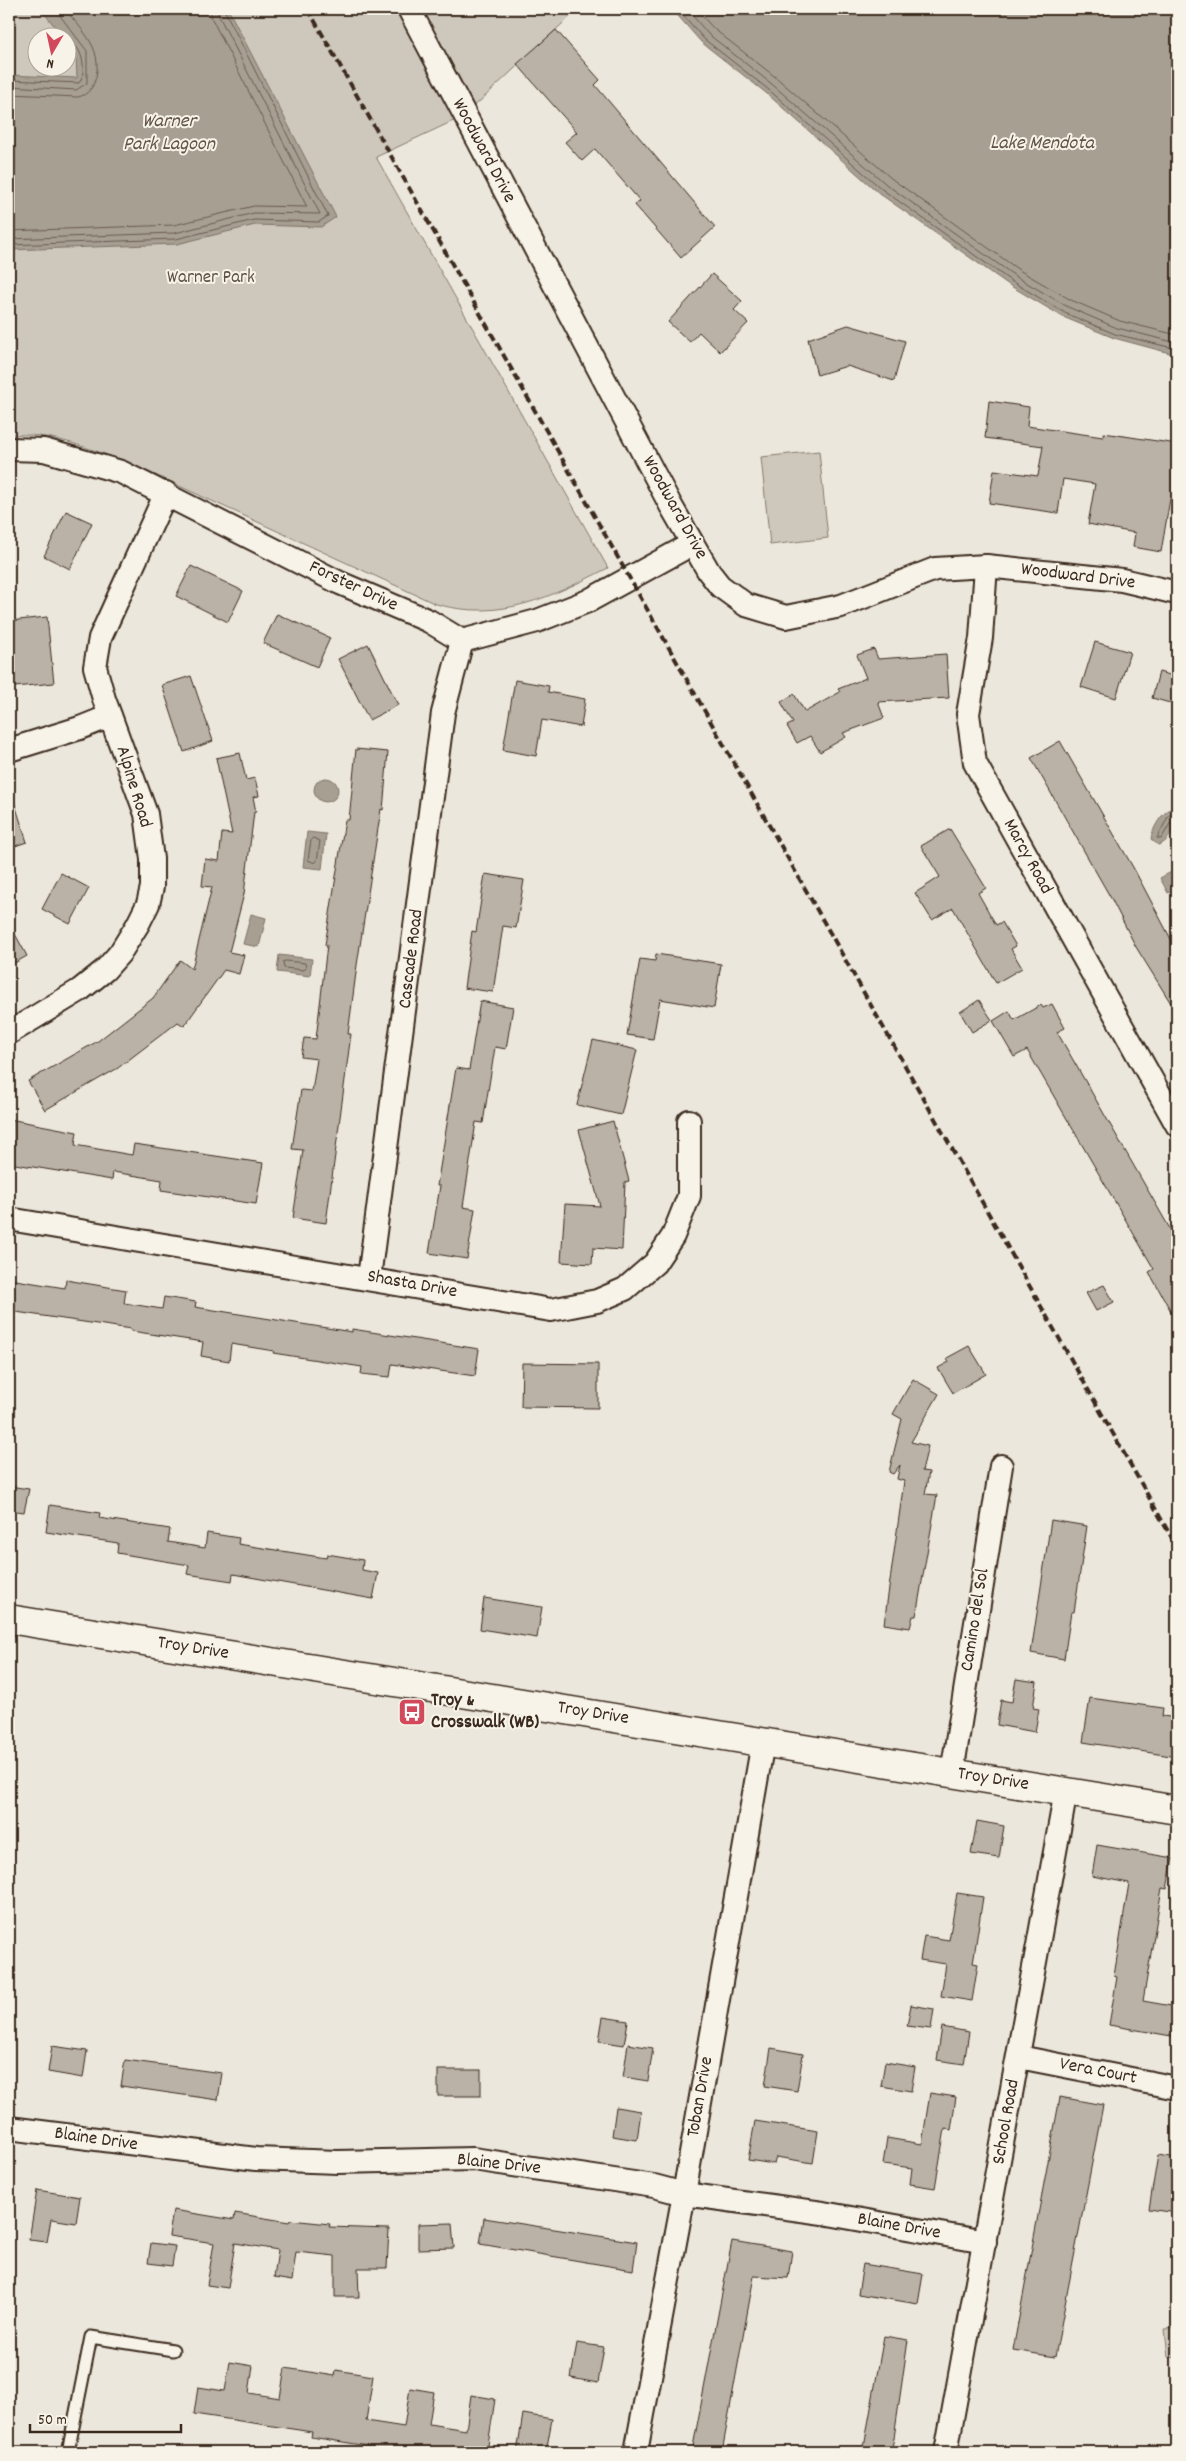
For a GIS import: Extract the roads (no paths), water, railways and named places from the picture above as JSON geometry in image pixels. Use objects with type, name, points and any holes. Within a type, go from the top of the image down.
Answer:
[{"type":"street","name":"Woodward Drive","points":[[409,9],[692,544],[709,572],[732,596],[746,605],[786,617],[841,606],[935,569],[986,566],[1122,580],[1177,592]]},
{"type":"street","name":"Forster Drive","points":[[9,449],[44,450],[80,458],[121,472],[340,583],[429,621],[462,641]]},
{"type":"street","name":"Alpine Road","points":[[9,1033],[80,990],[105,970],[120,953],[148,904],[152,887],[152,859],[146,814],[110,716],[95,667],[96,650],[100,638],[166,494]]},
{"type":"street","points":[[462,641],[537,621],[588,602],[692,544]]},
{"type":"street","name":"Marcy Road","points":[[986,566],[980,638],[968,714],[975,763],[1177,1125]]},
{"type":"street","name":"Cascade Road","points":[[369,1278],[443,713],[462,641]]},
{"type":"street","points":[[9,750],[110,716]]},
{"type":"street","name":"Shasta Drive","points":[[9,1220],[369,1278],[551,1310],[597,1301],[625,1288],[655,1263],[673,1236],[689,1196],[689,1121]]},
{"type":"street","name":"Camino del Sol","points":[[952,1773],[1001,1466]]},
{"type":"street","name":"Troy Drive","points":[[9,1619],[1177,1810]]},
{"type":"street","name":"Toban Drive","points":[[636,2452],[684,2194],[763,1742]]},
{"type":"street","name":"School Road","points":[[946,2452],[1066,1791]]},
{"type":"street","name":"Vera Court","points":[[1019,2058],[1177,2088]]},
{"type":"street","name":"Blaine Drive","points":[[9,2128],[256,2159],[338,2162],[473,2159],[654,2186],[684,2194],[823,2213],[985,2242]]},
{"type":"lane","points":[[68,2452],[91,2337],[173,2350]]},
{"type":"water","name":"Warner Park Lagoon","points":[[41,9],[228,9],[336,217],[321,227],[255,225],[177,244],[9,250],[9,75],[28,76],[28,78],[78,78],[78,28],[56,28]]},
{"type":"water","name":"Lake Mendota","points":[[672,9],[1177,9],[1177,355],[1114,338],[1063,317],[1009,285],[880,194],[766,93],[701,42]]},
{"type":"water","points":[[326,778],[334,782],[338,790],[334,798],[326,802],[318,798],[314,790],[318,782]]},
{"type":"water","points":[[1171,809],[1176,811],[1177,815],[1175,826],[1170,836],[1158,845],[1151,839],[1153,831],[1161,817]]},
{"type":"water","points":[[307,832],[326,834],[322,869],[303,867]]},
{"type":"water","points":[[1177,869],[1177,889],[1168,893],[1160,878]]},
{"type":"water","points":[[251,914],[266,918],[259,947],[243,944]]},
{"type":"water","points":[[279,955],[312,959],[310,976],[277,972]]},
{"type":"railway","points":[[308,9],[1177,1547]]},
{"type":"place","name":"Troy & Crosswalk (WB)","points":[[412,1712]]},
{"type":"park label","name":"Warner Park","points":[[211,278]]}]
